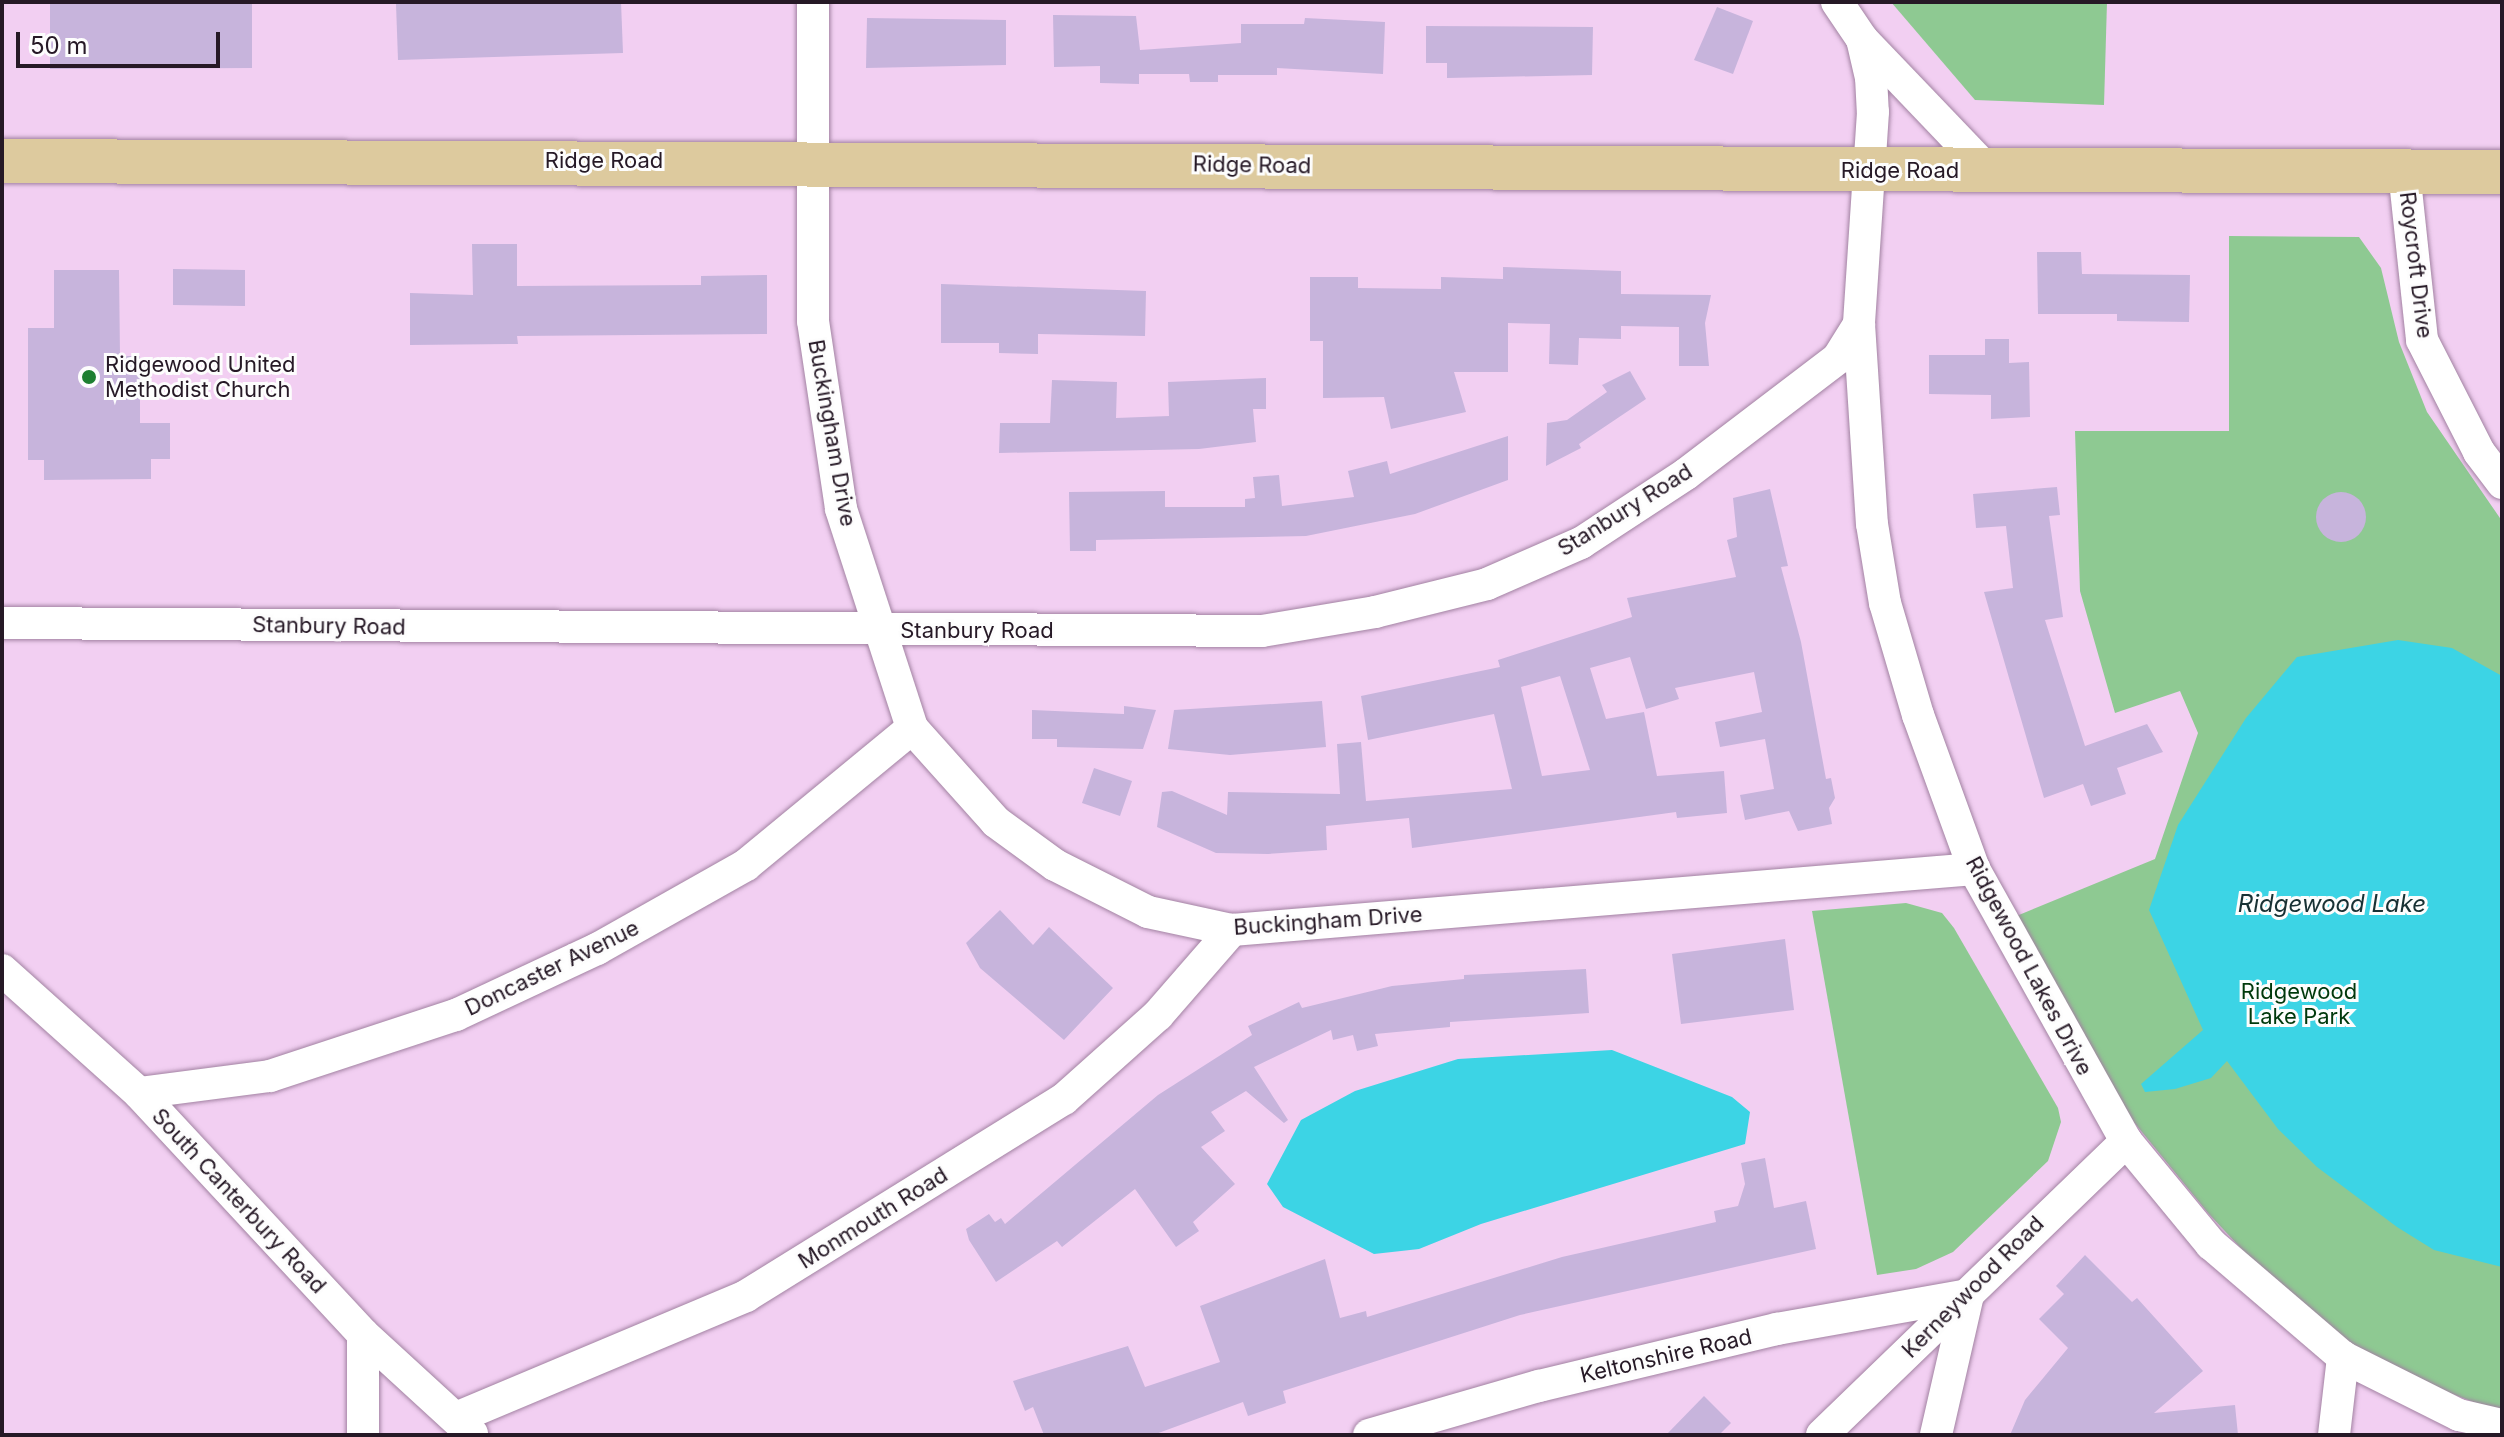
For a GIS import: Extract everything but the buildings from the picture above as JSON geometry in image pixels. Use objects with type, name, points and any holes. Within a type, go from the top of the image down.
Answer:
[{"type":"main road","name":"Ridge Road","points":[[2,161],[813,161],[1869,171],[2502,172]]},
{"type":"street","name":"Buckingham Drive","points":[[813,2],[813,321],[841,509],[912,728],[996,822],[1055,865],[1148,912],[1232,930],[1974,869]]},
{"type":"street","points":[[1837,2],[1862,39],[1988,171]]},
{"type":"street","name":"Ridgewood Lakes Drive","points":[[1862,39],[1873,112],[1859,324],[1865,466],[1885,603],[1918,715],[1974,869],[2126,1141],[2211,1244],[2343,1357],[2459,1415],[2502,1425]]},
{"type":"street","name":"Roycroft Drive","points":[[2404,171],[2422,340],[2479,452],[2502,483]]},
{"type":"street","name":"Stanbury Road","points":[[2,623],[881,631],[1262,631],[1375,612],[1487,584],[1581,543],[1686,474],[1838,358],[1859,324]]},
{"type":"street","name":"Doncaster Avenue","points":[[139,1093],[270,1076],[456,1015],[597,949],[746,865],[912,728]]},
{"type":"street","name":"Monmouth Road","points":[[465,1427],[746,1296],[1064,1099],[1158,1015],[1232,930]]},
{"type":"street","name":"South Canterbury Road","points":[[2,970],[139,1093],[363,1334],[465,1427]]},
{"type":"street","name":"Kerneywood Road","points":[[1822,1435],[2126,1141]]},
{"type":"street","points":[[1936,1435],[1968,1295]]},
{"type":"street","name":"Keltonshire Road","points":[[1369,1435],[1539,1386],[1762,1333],[1968,1295]]},
{"type":"street","points":[[363,1334],[363,1435]]},
{"type":"street","points":[[2334,1435],[2343,1357]]},
{"type":"green space","points":[[1891,2],[2107,2],[2104,105],[1975,100]]},
{"type":"green space","name":"Ridgewood Lake Park","points":[[2229,236],[2359,237],[2381,268],[2399,342],[2427,412],[2502,521],[2502,1413],[2411,1378],[2351,1345],[2280,1290],[2208,1213],[2133,1121],[2014,917],[2155,859],[2198,733],[2180,691],[2115,713],[2080,591],[2075,431],[2229,431]]},
{"type":"green space","points":[[1906,903],[1942,913],[1954,928],[2058,1108],[2061,1122],[2048,1161],[1953,1252],[1916,1269],[1877,1275],[1812,911]]},
{"type":"water","name":"Ridgewood Lake","points":[[2398,640],[2452,648],[2502,676],[2502,1267],[2434,1250],[2397,1227],[2317,1167],[2278,1129],[2227,1061],[2211,1078],[2175,1089],[2145,1092],[2141,1084],[2203,1030],[2149,910],[2178,825],[2246,718],[2297,657]]},
{"type":"water","points":[[1612,1050],[1732,1097],[1750,1112],[1745,1144],[1481,1224],[1419,1249],[1374,1254],[1283,1207],[1267,1184],[1301,1120],[1355,1091],[1458,1059]]},
{"type":"place","name":"Ridgewood United Methodist Church","points":[[89,377]]}]
